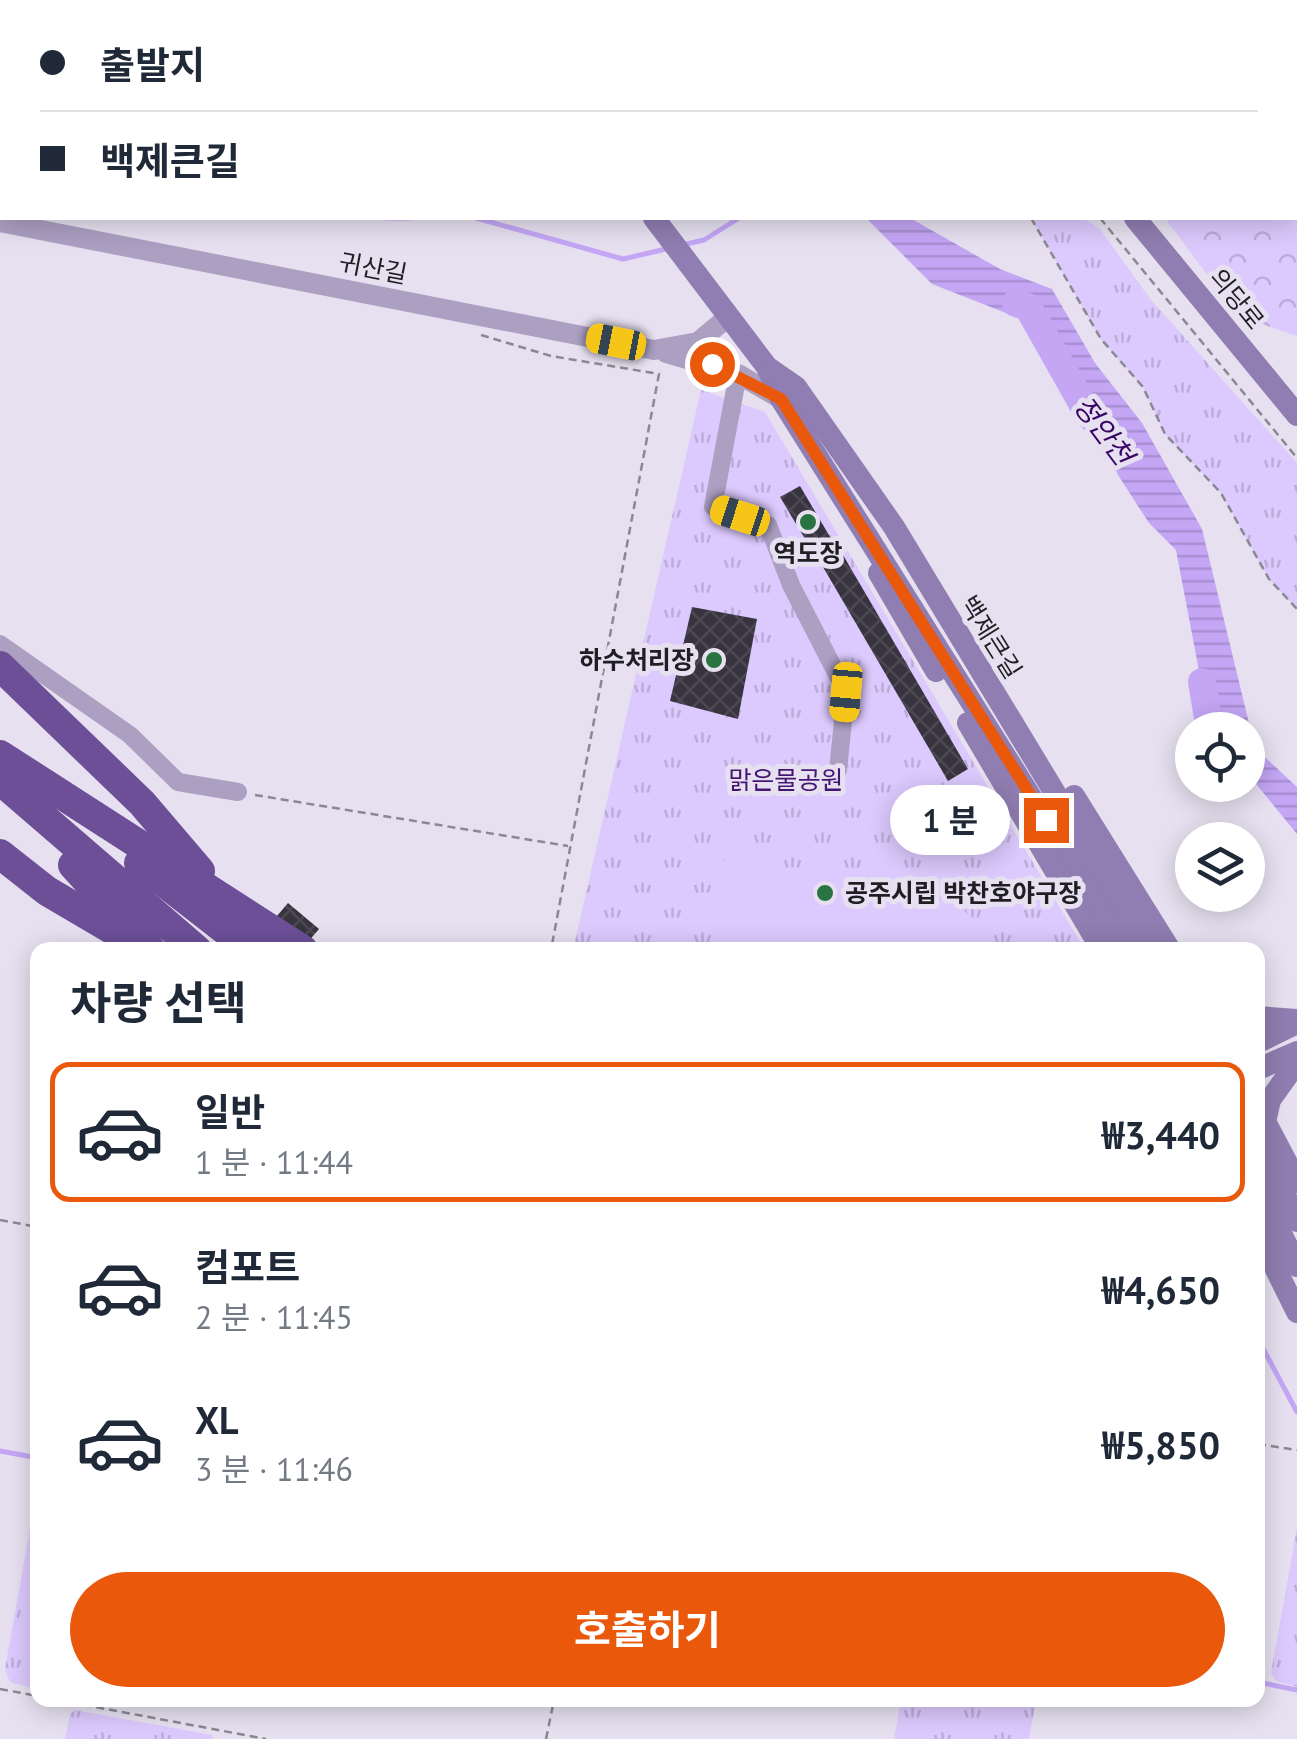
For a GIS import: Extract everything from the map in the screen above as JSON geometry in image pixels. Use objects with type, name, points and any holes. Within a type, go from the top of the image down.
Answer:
[{"type":"highway","points":[[0,666],[142,803],[222,896]]},
{"type":"highway","points":[[0,756],[291,942]]},
{"type":"highway","points":[[0,756],[241,942]]},
{"type":"highway","points":[[0,783],[142,942]]},
{"type":"highway","points":[[0,783],[188,942]]},
{"type":"highway","points":[[0,854],[47,891],[135,942]]},
{"type":"main road","name":"백제큰길","points":[[655,220],[767,367],[781,399],[1121,942]]},
{"type":"main road","name":"의당로","points":[[1137,220],[1297,415]]},
{"type":"main road","name":"백제큰길","points":[[767,367],[796,387],[861,481],[1145,942]]},
{"type":"main road","points":[[861,481],[901,523],[951,596],[1165,942]]},
{"type":"main road","points":[[844,498],[892,601],[1097,942]]},
{"type":"main road","points":[[1265,1110],[1270,1100],[1274,1052],[1297,1022]]},
{"type":"main road","points":[[1265,1131],[1297,1182]]},
{"type":"main road","points":[[1265,1137],[1297,1220]]},
{"type":"main road","points":[[1265,1200],[1297,1266]]},
{"type":"main road","points":[[1265,1247],[1297,1312]]},
{"type":"street","name":"귀산길","points":[[0,222],[654,350],[698,342],[728,317]]},
{"type":"street","points":[[654,350],[738,374],[781,399]]},
{"type":"street","points":[[738,374],[713,507],[768,526],[791,585],[846,692],[838,770]]},
{"type":"street","points":[[0,644],[130,735],[178,782],[238,792]]},
{"type":"path","points":[[1032,220],[1101,339],[1143,387],[1165,434],[1222,493],[1269,579],[1297,609]]},
{"type":"path","points":[[1102,220],[1297,458]]},
{"type":"path","points":[[476,333],[567,360],[660,374],[553,942]]},
{"type":"path","points":[[238,792],[569,846]]},
{"type":"path","points":[[0,1220],[30,1226]]},
{"type":"path","points":[[1265,1445],[1297,1450]]},
{"type":"path","points":[[0,1689],[30,1695]]},
{"type":"path","points":[[95,1707],[266,1739]]},
{"type":"path","points":[[546,1739],[553,1707]]},
{"type":"green space","points":[[1032,220],[1086,220],[1100,229],[1151,300],[1297,463],[1297,609],[1269,579],[1221,493],[1165,434],[1143,387],[1101,339]]},
{"type":"green space","points":[[1166,220],[1297,220],[1297,336],[1238,316]]},
{"type":"green space","name":"맑은물공원","points":[[701,390],[765,412],[1080,942],[575,942]]},
{"type":"green space","name":"공주시립 박찬호야구장","points":[[754,842],[786,868],[951,897],[993,942],[716,942],[724,904],[704,874]]},
{"type":"green space","points":[[30,1528],[30,1687],[10,1682],[5,1669]]},
{"type":"green space","points":[[1297,1528],[1297,1687],[1276,1681],[1271,1673]]},
{"type":"green space","points":[[900,1707],[1035,1707],[1029,1739],[894,1739]]},
{"type":"green space","points":[[75,1710],[212,1735],[213,1739],[65,1739],[70,1714]]},
{"type":"water","points":[[868,220],[914,220],[1000,269],[1052,289],[1095,363],[1142,423],[1202,529],[1246,712],[1207,712],[1176,550],[1149,523],[1118,475],[1039,326],[932,284]]},
{"type":"water","points":[[1265,757],[1297,787],[1297,834],[1265,795]]},
{"type":"building","name":"역도장","points":[[800,486],[836,547],[817,559],[780,497]]},
{"type":"building","points":[[843,555],[968,769],[948,781],[823,567]]},
{"type":"building","name":"하수처리장","points":[[692,607],[757,619],[738,719],[670,701]]},
{"type":"building","points":[[288,903],[319,929],[308,942],[255,942]]},
{"type":"waterway","points":[[483,220],[623,259],[666,249]]},
{"type":"waterway","points":[[682,245],[704,240],[736,220]]},
{"type":"waterway","name":"정안천","points":[[1016,303],[1028,307],[1086,410],[1109,438]]},
{"type":"waterway","name":"정안천","points":[[1202,682],[1207,712]]},
{"type":"waterway","points":[[1265,1352],[1297,1412]]},
{"type":"waterway","points":[[0,1451],[30,1457]]},
{"type":"waterway","points":[[1265,1683],[1297,1690]]},
{"type":"place","name":"역도장","points":[[808,522]]},
{"type":"place","name":"하수처리장","points":[[714,660]]},
{"type":"place","name":"공주시립 박찬호야구장","points":[[825,893]]},
{"type":"route","points":[[712,364],[781,399],[1046,820]]}]
